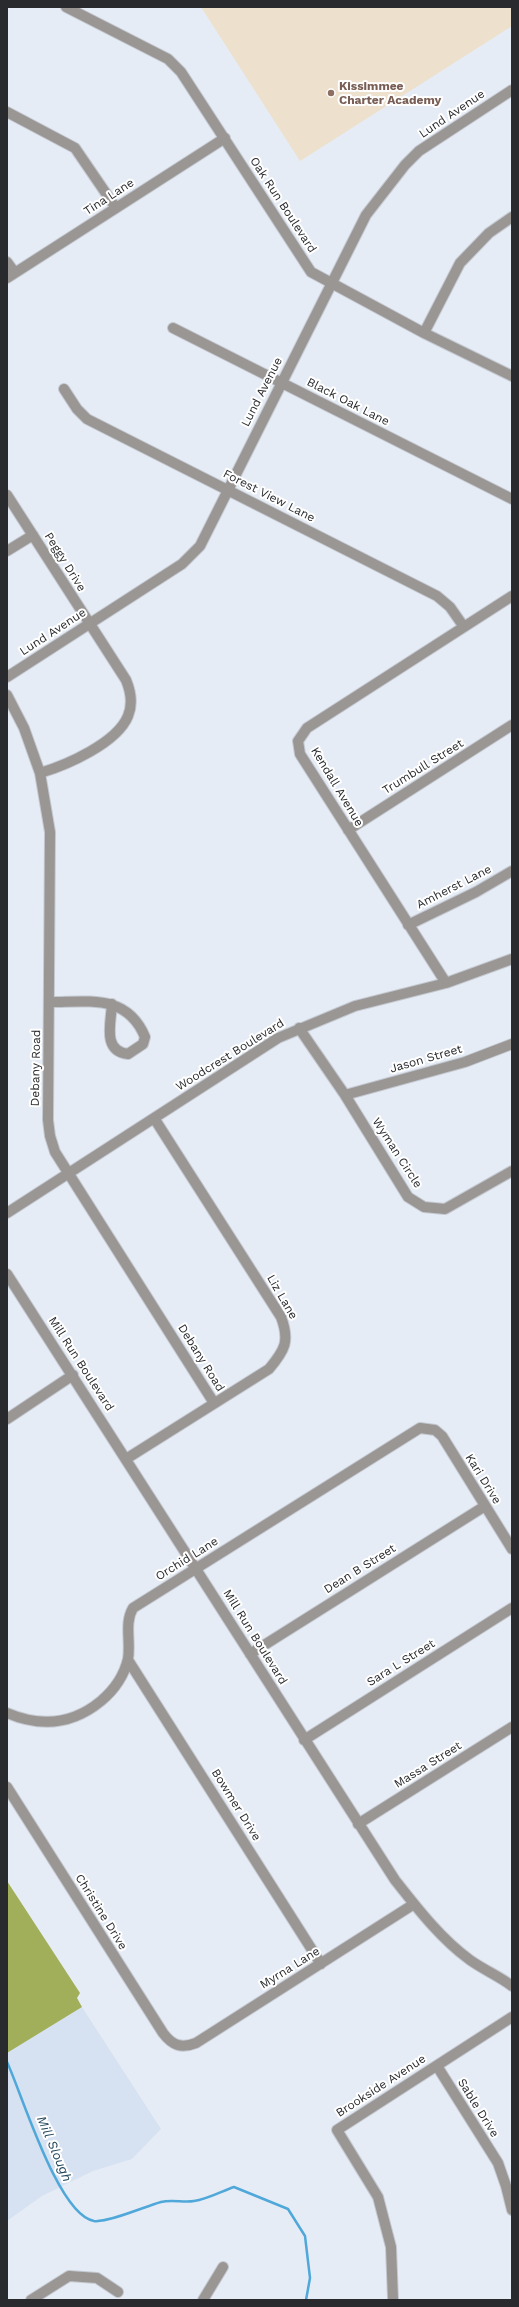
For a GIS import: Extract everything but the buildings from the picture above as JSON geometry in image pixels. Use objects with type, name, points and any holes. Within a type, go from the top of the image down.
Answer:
[{"type":"street","name":"Oak Run Boulevard","points":[[66,7],[80,10],[168,59],[181,72],[311,272],[331,285],[512,376]]},
{"type":"street","name":"Lund Avenue","points":[[7,677],[182,564],[200,546],[366,215],[405,165],[419,151],[512,90]]},
{"type":"street","points":[[7,112],[75,148],[116,208]]},
{"type":"street","name":"Tina Lane","points":[[11,276],[225,138]]},
{"type":"street","points":[[424,333],[460,263],[489,233],[512,218]]},
{"type":"street","points":[[7,262],[11,276]]},
{"type":"street","name":"Black Oak Lane","points":[[173,328],[512,499]]},
{"type":"street","name":"Forest View Lane","points":[[64,388],[76,409],[87,419],[437,596],[450,607],[464,627]]},
{"type":"street","name":"Peggy Drive","points":[[7,495],[126,680],[130,691],[131,706],[128,716],[115,734],[76,760],[40,773]]},
{"type":"street","points":[[7,552],[33,535]]},
{"type":"street","name":"Kendall Avenue","points":[[446,983],[300,754],[298,741],[307,728],[512,596]]},
{"type":"street","name":"Debany Road","points":[[7,695],[24,728],[40,773],[50,832],[48,1120],[50,1136],[55,1152],[214,1403]]},
{"type":"street","name":"Trumbull Street","points":[[348,830],[512,725]]},
{"type":"street","name":"Amherst Lane","points":[[408,925],[476,892],[512,871]]},
{"type":"street","name":"Woodcrest Boulevard","points":[[7,1213],[278,1038],[355,1006],[446,983],[512,959]]},
{"type":"street","points":[[50,1002],[100,1002],[112,1004],[126,1010],[133,1017],[145,1037],[143,1044],[128,1054],[119,1053],[112,1048],[109,1038],[112,1004]]},
{"type":"street","name":"Wyman Circle","points":[[299,1028],[345,1095],[408,1197],[424,1207],[445,1209],[512,1171]]},
{"type":"street","name":"Jason Street","points":[[345,1095],[465,1062],[512,1044]]},
{"type":"street","name":"Liz Lane","points":[[126,1460],[269,1369],[280,1356],[286,1343],[286,1332],[281,1317],[154,1118]]},
{"type":"street","name":"Mill Run Boulevard","points":[[7,1274],[73,1375],[379,1858],[414,1904],[460,1952],[483,1969],[512,1986]]},
{"type":"street","points":[[7,1419],[73,1375]]},
{"type":"street","name":"Orchid Lane","points":[[7,1713],[30,1721],[47,1723],[76,1717],[89,1710],[112,1691],[121,1678],[128,1660],[130,1643],[129,1615],[133,1608],[413,1431],[420,1428],[428,1428]]},
{"type":"street","name":"Kari Drive","points":[[428,1428],[435,1430],[442,1436],[512,1549]]},
{"type":"street","name":"Dean B Street","points":[[250,1654],[485,1506]]},
{"type":"street","name":"Sara L Street","points":[[304,1740],[512,1608]]},
{"type":"street","name":"Bowmer Drive","points":[[128,1660],[321,1964]]},
{"type":"street","name":"Massa Street","points":[[358,1824],[512,1728]]},
{"type":"street","name":"Christine Drive","points":[[7,1787],[163,2033],[169,2041],[178,2046]]},
{"type":"street","name":"Myrna Lane","points":[[178,2046],[187,2047],[196,2043],[414,1904]]},
{"type":"street","name":"Brookside Avenue","points":[[393,2300],[391,2247],[378,2197],[337,2130],[512,2017]]},
{"type":"street","name":"Sable Drive","points":[[437,2066],[498,2163],[512,2210]]},
{"type":"street","points":[[203,2300],[223,2267]]},
{"type":"street","points":[[31,2300],[69,2276],[97,2278],[118,2292]]},
{"type":"shaded area","name":"Kissimmee Charter Academy","points":[[201,7],[512,7],[512,26],[300,161]]},
{"type":"shaded area","points":[[82,2007],[161,2129],[132,2159],[93,2171],[42,2196],[7,2221],[7,2053]]},
{"type":"green space","points":[[7,1881],[80,1993],[77,1998],[82,2007],[7,2053]]},
{"type":"waterway","name":"Mill Slough","points":[[7,2062],[32,2125],[55,2176],[67,2198],[81,2214],[94,2221],[100,2221],[117,2217],[161,2202],[199,2200],[234,2187],[288,2209],[305,2236],[310,2278],[306,2300]]},
{"type":"place","name":"Kissimmee Charter Academy","points":[[331,93]]}]
